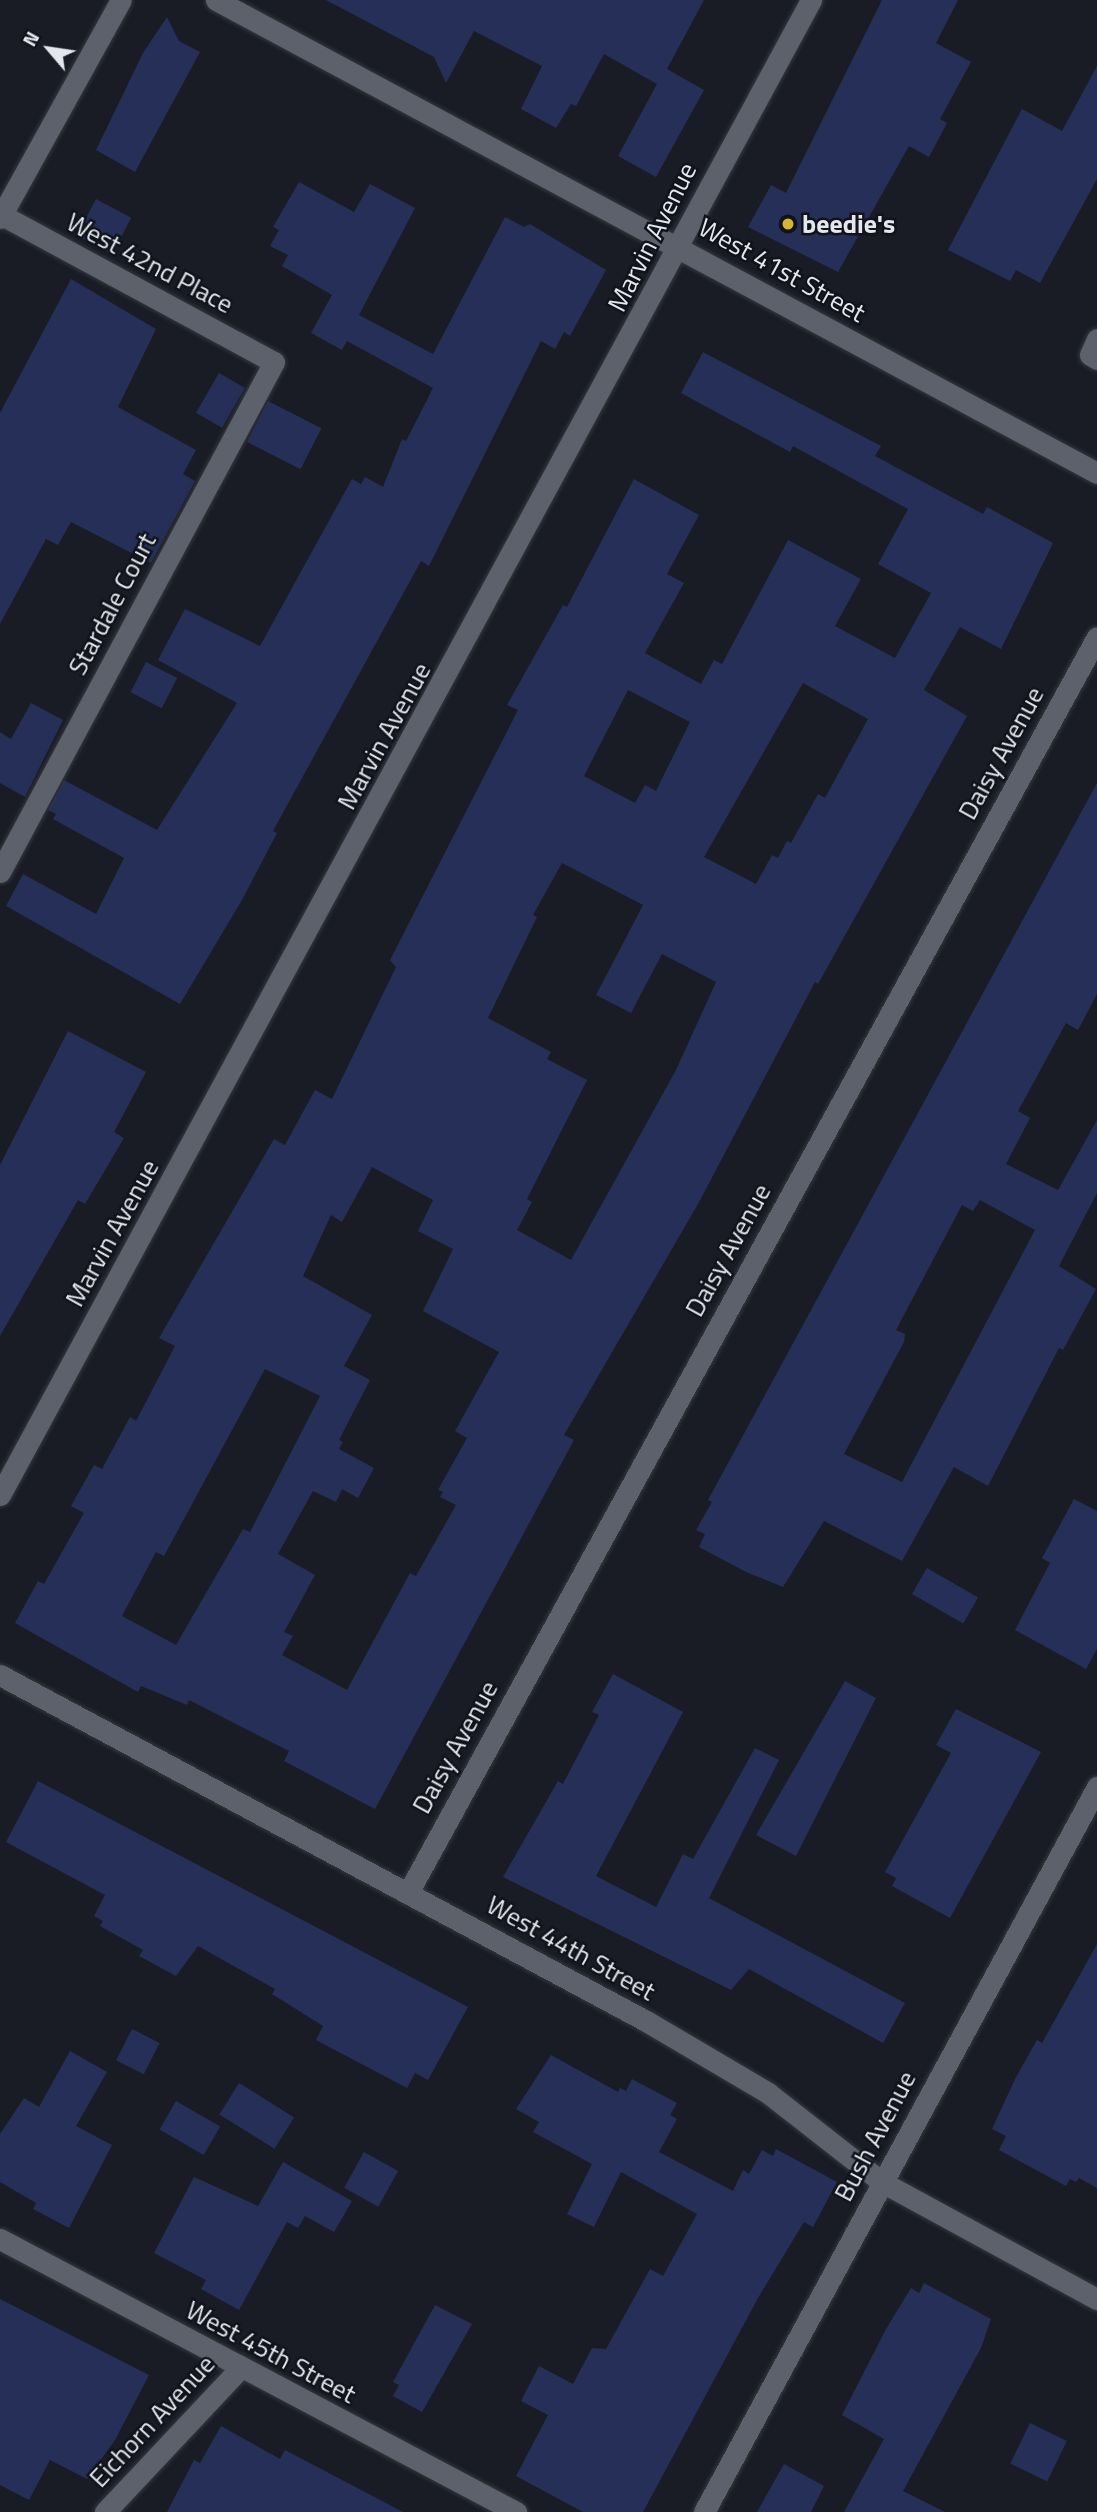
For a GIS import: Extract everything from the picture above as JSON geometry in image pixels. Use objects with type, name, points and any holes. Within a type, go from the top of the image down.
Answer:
[{"type":"street","points":[[1,216],[121,0]]},
{"type":"street","name":"West 41st Street","points":[[216,0],[681,246],[1097,472]]},
{"type":"street","name":"Marvin Avenue","points":[[0,1495],[681,246],[719,167],[811,0]]},
{"type":"street","name":"West 42nd Place","points":[[1,216],[274,362]]},
{"type":"street","points":[[1097,339],[1090,355],[1097,359]]},
{"type":"street","name":"Stardale Court","points":[[0,872],[274,362]]},
{"type":"street","name":"Daisy Avenue","points":[[409,1891],[1097,637]]},
{"type":"street","name":"West 44th Street","points":[[0,1675],[409,1891],[768,2093],[882,2182],[1097,2299]]},
{"type":"street","name":"Bush Avenue","points":[[704,2512],[1097,1787]]},
{"type":"street","name":"West 45th Street","points":[[0,2239],[516,2512]]},
{"type":"street","name":"Eichorn Avenue","points":[[105,2512],[240,2368]]},
{"type":"building","points":[[326,0],[704,0],[667,69],[704,90],[656,177],[618,156],[657,84],[604,54],[576,106],[571,104],[556,128],[521,109],[542,66],[474,31],[446,83],[434,57]]},
{"type":"building","points":[[882,0],[958,0],[936,43],[971,62],[940,119],[947,123],[929,157],[909,146],[838,272],[748,227],[771,185],[786,193]]},
{"type":"building","points":[[167,17],[179,41],[200,52],[135,172],[96,150],[143,53]]},
{"type":"building","points":[[1097,66],[1097,179],[1040,283],[1016,270],[1010,281],[948,250],[1022,109],[1062,131]]},
{"type":"building","points":[[299,182],[354,212],[370,184],[415,208],[359,315],[433,354],[505,217],[524,227],[530,224],[606,270],[570,336],[564,332],[555,349],[541,341],[429,566],[421,561],[273,831],[277,833],[242,900],[180,1004],[6,906],[23,874],[96,914],[124,858],[53,819],[56,814],[48,810],[64,780],[157,830],[237,703],[158,660],[185,609],[260,646],[352,479],[361,484],[365,477],[383,487],[402,439],[406,441],[433,388],[347,341],[342,350],[311,333],[332,295],[282,266],[288,255],[270,246],[279,230],[273,227]]},
{"type":"building","points":[[96,199],[131,218],[112,254],[77,235]]},
{"type":"building","points":[[71,279],[156,329],[118,407],[196,450],[183,474],[195,481],[151,563],[71,522],[58,545],[46,539],[0,624],[0,413]]},
{"type":"building","points":[[703,352],[881,446],[875,456],[983,514],[987,507],[1053,543],[1001,649],[960,627],[924,690],[967,716],[818,984],[815,982],[698,1204],[564,1435],[574,1440],[375,1809],[284,1761],[289,1751],[189,1700],[187,1705],[141,1686],[138,1692],[15,1623],[38,1581],[44,1584],[84,1513],[71,1506],[94,1465],[102,1469],[130,1417],[136,1421],[175,1346],[159,1338],[274,1139],[285,1145],[315,1090],[332,1099],[396,967],[390,960],[518,710],[507,705],[563,605],[567,607],[634,479],[699,515],[667,574],[684,583],[645,653],[701,684],[714,660],[722,664],[788,540],[861,579],[835,626],[895,658],[931,593],[878,564],[908,509],[793,446],[790,452],[681,393]],"holes":[[[803,683],[868,719],[825,798],[818,794],[791,843],[787,841],[778,858],[772,855],[756,884],[704,857]],[[628,690],[690,722],[656,791],[645,785],[635,803],[584,776]],[[562,863],[643,905],[596,995],[631,1013],[662,954],[716,982],[676,1070],[571,1260],[517,1230],[532,1202],[527,1199],[587,1080],[547,1059],[551,1052],[488,1018],[537,917],[533,915]],[[372,1167],[433,1200],[418,1231],[453,1249],[423,1311],[499,1352],[455,1431],[467,1438],[438,1490],[443,1492],[440,1497],[456,1505],[416,1576],[410,1573],[347,1690],[282,1655],[293,1636],[284,1632],[315,1575],[278,1554],[313,1491],[336,1502],[342,1489],[358,1498],[374,1468],[339,1449],[343,1442],[339,1440],[370,1380],[344,1366],[372,1315],[303,1276],[331,1215],[342,1222]],[[265,1369],[320,1396],[250,1532],[243,1529],[176,1645],[122,1616],[156,1552],[164,1556]]]},
{"type":"building","points":[[219,373],[245,388],[222,428],[196,413]]},
{"type":"building","points":[[268,401],[321,428],[301,469],[247,442]]},
{"type":"building","points":[[146,662],[177,678],[162,708],[131,692]]},
{"type":"building","points":[[31,703],[63,720],[25,797],[0,783],[0,732],[11,739]]},
{"type":"building","points":[[1097,783],[1097,994],[1078,1030],[1066,1023],[1018,1111],[1030,1118],[1006,1164],[1058,1190],[1097,1120],[1097,1193],[1059,1266],[1096,1289],[1063,1350],[1059,1348],[988,1486],[954,1467],[902,1561],[824,1521],[783,1587],[746,1572],[699,1547],[705,1534],[696,1530],[712,1502],[708,1500]],"holes":[[[980,1200],[1035,1230],[902,1482],[844,1454],[904,1342],[905,1334],[896,1330],[962,1205],[973,1211]]]},
{"type":"building","points":[[68,1031],[146,1072],[114,1132],[124,1138],[85,1204],[78,1200],[0,1336],[0,1165]]},
{"type":"building","points":[[1074,1499],[1097,1511],[1097,1649],[1086,1669],[1015,1630],[1050,1563],[1042,1558]]},
{"type":"building","points":[[927,1568],[978,1598],[963,1623],[912,1594]]},
{"type":"building","points":[[613,1674],[683,1712],[596,1876],[656,1907],[683,1854],[693,1859],[755,1748],[779,1760],[709,1898],[905,2003],[883,2043],[749,1969],[731,1990],[503,1877],[558,1781],[563,1784],[599,1715],[592,1712]]},
{"type":"building","points":[[845,1681],[876,1698],[796,1856],[756,1835]]},
{"type":"building","points":[[956,1709],[1041,1752],[950,1918],[892,1886],[896,1878],[885,1872],[951,1753],[936,1745]]},
{"type":"building","points":[[38,1781],[468,2007],[428,2080],[415,2073],[407,2088],[316,2040],[323,2026],[272,1994],[275,1989],[198,1946],[176,1976],[139,1956],[143,1950],[100,1926],[103,1921],[94,1916],[105,1895],[6,1842]]},
{"type":"building","points":[[1097,1944],[1097,2188],[1079,2178],[1076,2182],[1070,2179],[1066,2186],[999,2150],[1006,2136],[992,2129],[1037,2040],[1042,2043]]},
{"type":"building","points":[[132,2029],[160,2043],[144,2074],[116,2060]]},
{"type":"building","points":[[70,2051],[107,2072],[76,2126],[112,2145],[69,2228],[33,2209],[36,2203],[0,2182],[0,2134],[24,2098],[39,2107]]},
{"type":"building","points":[[551,2055],[618,2092],[620,2088],[626,2091],[632,2079],[677,2103],[670,2115],[677,2119],[659,2152],[733,2191],[743,2170],[749,2174],[762,2150],[773,2156],[776,2149],[837,2182],[813,2227],[804,2222],[758,2298],[643,2512],[583,2512],[516,2476],[548,2415],[521,2401],[539,2366],[573,2384],[592,2348],[606,2349],[650,2269],[663,2276],[697,2214],[621,2172],[594,2227],[567,2214],[592,2164],[533,2132],[539,2122],[516,2109]]},
{"type":"building","points":[[239,2083],[294,2117],[275,2149],[219,2114]]},
{"type":"building","points":[[176,2101],[220,2126],[204,2155],[160,2130]]},
{"type":"building","points":[[364,2152],[398,2171],[378,2207],[344,2188]]},
{"type":"building","points":[[283,2162],[352,2201],[334,2232],[305,2216],[298,2228],[287,2222],[239,2310],[201,2289],[206,2280],[154,2253],[194,2177],[258,2206]]},
{"type":"building","points":[[924,2283],[991,2319],[981,2348],[903,2491],[945,2512],[844,2512],[884,2439],[842,2415],[886,2329],[911,2288],[919,2293]]},
{"type":"building","points":[[0,2299],[149,2375],[115,2440],[87,2479],[50,2460],[29,2500],[0,2485]]},
{"type":"building","points":[[435,2305],[472,2324],[422,2412],[393,2396],[399,2385],[393,2382]]},
{"type":"building","points":[[1030,2423],[1067,2441],[1047,2481],[1010,2463]]},
{"type":"building","points":[[221,2426],[280,2459],[285,2450],[403,2512],[167,2512],[194,2460],[200,2463]]},
{"type":"building","points":[[784,2464],[824,2486],[811,2512],[757,2512]]},
{"type":"place","name":"beedie's","points":[[788,224]]}]
